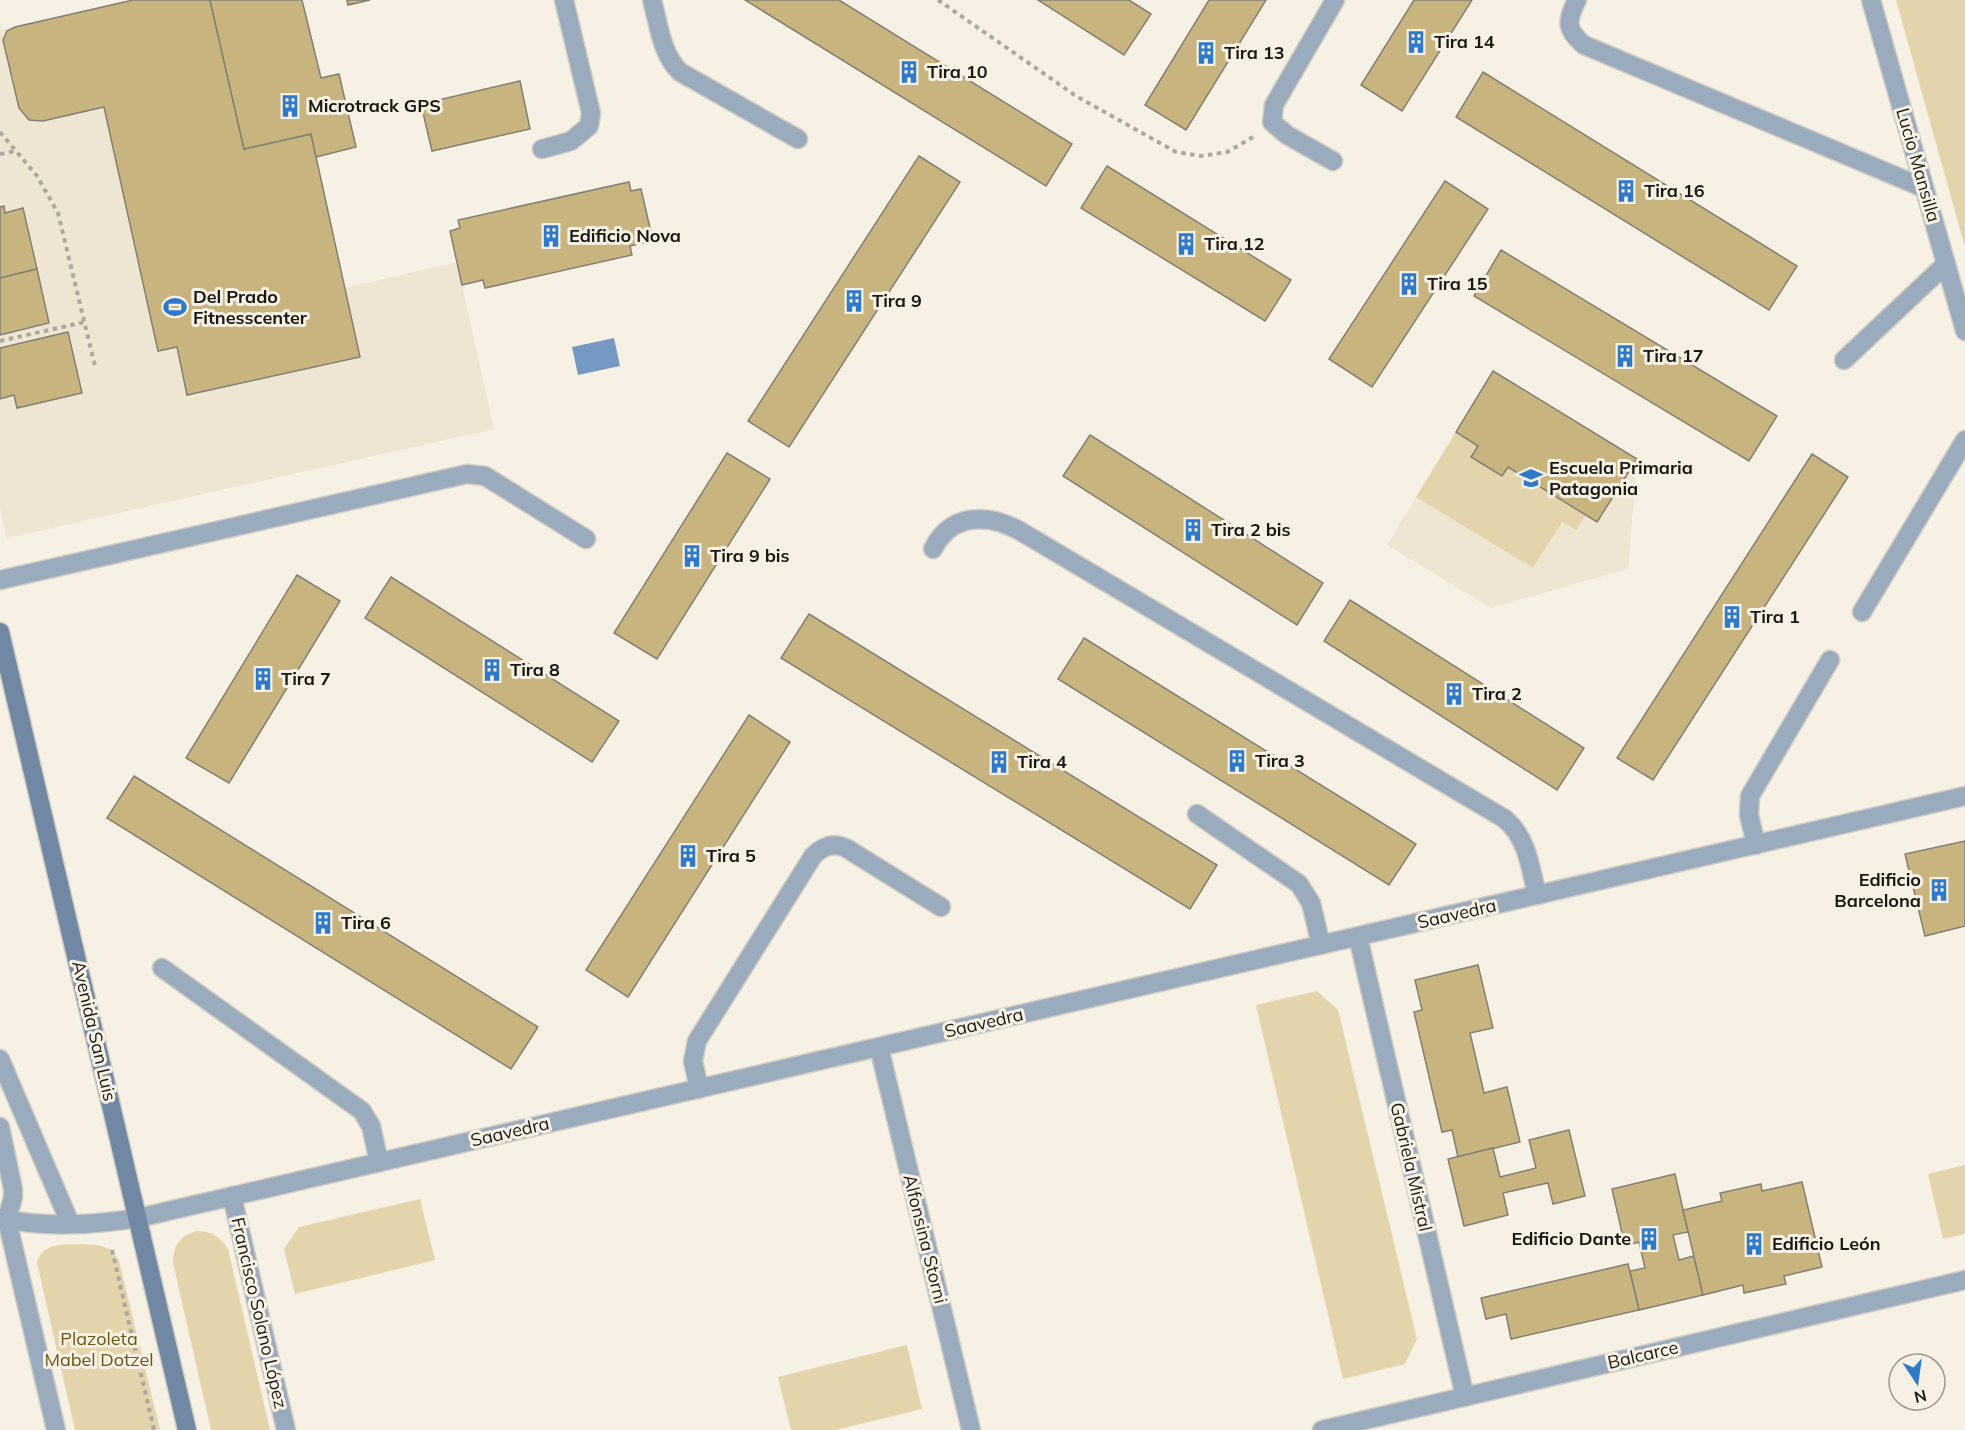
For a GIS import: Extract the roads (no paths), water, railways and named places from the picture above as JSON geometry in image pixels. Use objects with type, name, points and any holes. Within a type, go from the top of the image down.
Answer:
[{"type":"main road","name":"Avenida San Luis","points":[[0,632],[187,1430]]},
{"type":"street","points":[[542,149],[571,141],[589,126],[591,113],[564,0]]},
{"type":"street","points":[[652,0],[665,51],[680,72],[798,139]]},
{"type":"street","points":[[1333,162],[1287,135],[1272,122],[1274,105],[1335,0]]},
{"type":"street","points":[[1577,0],[1569,25],[1573,35],[1584,45],[1924,188]]},
{"type":"street","name":"Lucio Mansilla","points":[[1871,0],[1965,331]]},
{"type":"street","points":[[1844,360],[1946,264]]},
{"type":"street","points":[[1862,612],[1965,440]]},
{"type":"street","points":[[0,580],[467,474],[485,476],[586,539]]},
{"type":"street","points":[[933,549],[945,531],[964,521],[987,519],[999,521],[1020,531],[1505,819],[1519,833],[1523,842],[1537,895]]},
{"type":"street","points":[[1756,845],[1749,815],[1750,796],[1830,660]]},
{"type":"street","name":"Saavedra","points":[[4,1219],[26,1223],[70,1223],[138,1218],[1965,796]]},
{"type":"street","points":[[1197,814],[1299,884],[1311,903],[1321,945]]},
{"type":"street","points":[[699,1089],[693,1061],[697,1041],[813,856],[821,849],[833,845],[846,848],[941,907]]},
{"type":"street","name":"Gabriela Mistral","points":[[1358,937],[1465,1397]]},
{"type":"street","points":[[162,968],[362,1110],[371,1126],[380,1162]]},
{"type":"street","name":"Alfonsina Storni","points":[[879,1047],[971,1430]]},
{"type":"street","points":[[0,1059],[70,1223]]},
{"type":"street","points":[[0,1127],[13,1190],[13,1197],[4,1219],[56,1430]]},
{"type":"street","name":"Francisco Solano López","points":[[232,1196],[286,1430]]},
{"type":"street","name":"Balcarce","points":[[1322,1430],[1385,1423],[1465,1397],[1965,1280]]},
{"type":"water","points":[[614,338],[620,366],[578,375],[572,347]]},
{"type":"place","name":"Tira 14","points":[[1416,42]]},
{"type":"place","name":"Tira 13","points":[[1206,53]]},
{"type":"place","name":"Tira 10","points":[[909,72]]},
{"type":"place","name":"Microtrack GPS","points":[[290,106]]},
{"type":"place","name":"Tira 16","points":[[1626,191]]},
{"type":"place","name":"Edificio Nova","points":[[551,236]]},
{"type":"place","name":"Tira 12","points":[[1186,244]]},
{"type":"place","name":"Tira 15","points":[[1409,284]]},
{"type":"place","name":"Tira 9","points":[[854,301]]},
{"type":"place","name":"Del Prado Fitnesscenter","points":[[175,307]]},
{"type":"place","name":"Tira 17","points":[[1625,356]]},
{"type":"place","name":"Escuela Primaria Patagonia","points":[[1531,478]]},
{"type":"place","name":"Tira 2 bis","points":[[1193,530]]},
{"type":"place","name":"Tira 9 bis","points":[[692,556]]},
{"type":"place","name":"Tira 1","points":[[1732,617]]},
{"type":"place","name":"Tira 8","points":[[492,670]]},
{"type":"place","name":"Tira 7","points":[[263,679]]},
{"type":"place","name":"Tira 2","points":[[1454,694]]},
{"type":"place","name":"Tira 3","points":[[1237,761]]},
{"type":"place","name":"Tira 4","points":[[999,762]]},
{"type":"place","name":"Tira 5","points":[[688,856]]},
{"type":"place","name":"Edificio Barcelona","points":[[1939,890]]},
{"type":"place","name":"Tira 6","points":[[323,923]]},
{"type":"place","name":"Edificio Dante","points":[[1649,1239]]},
{"type":"place","name":"Edificio León","points":[[1754,1244]]},
{"type":"park label","name":"Plazoleta Mabel Dotzel","points":[[99,1349]]}]
